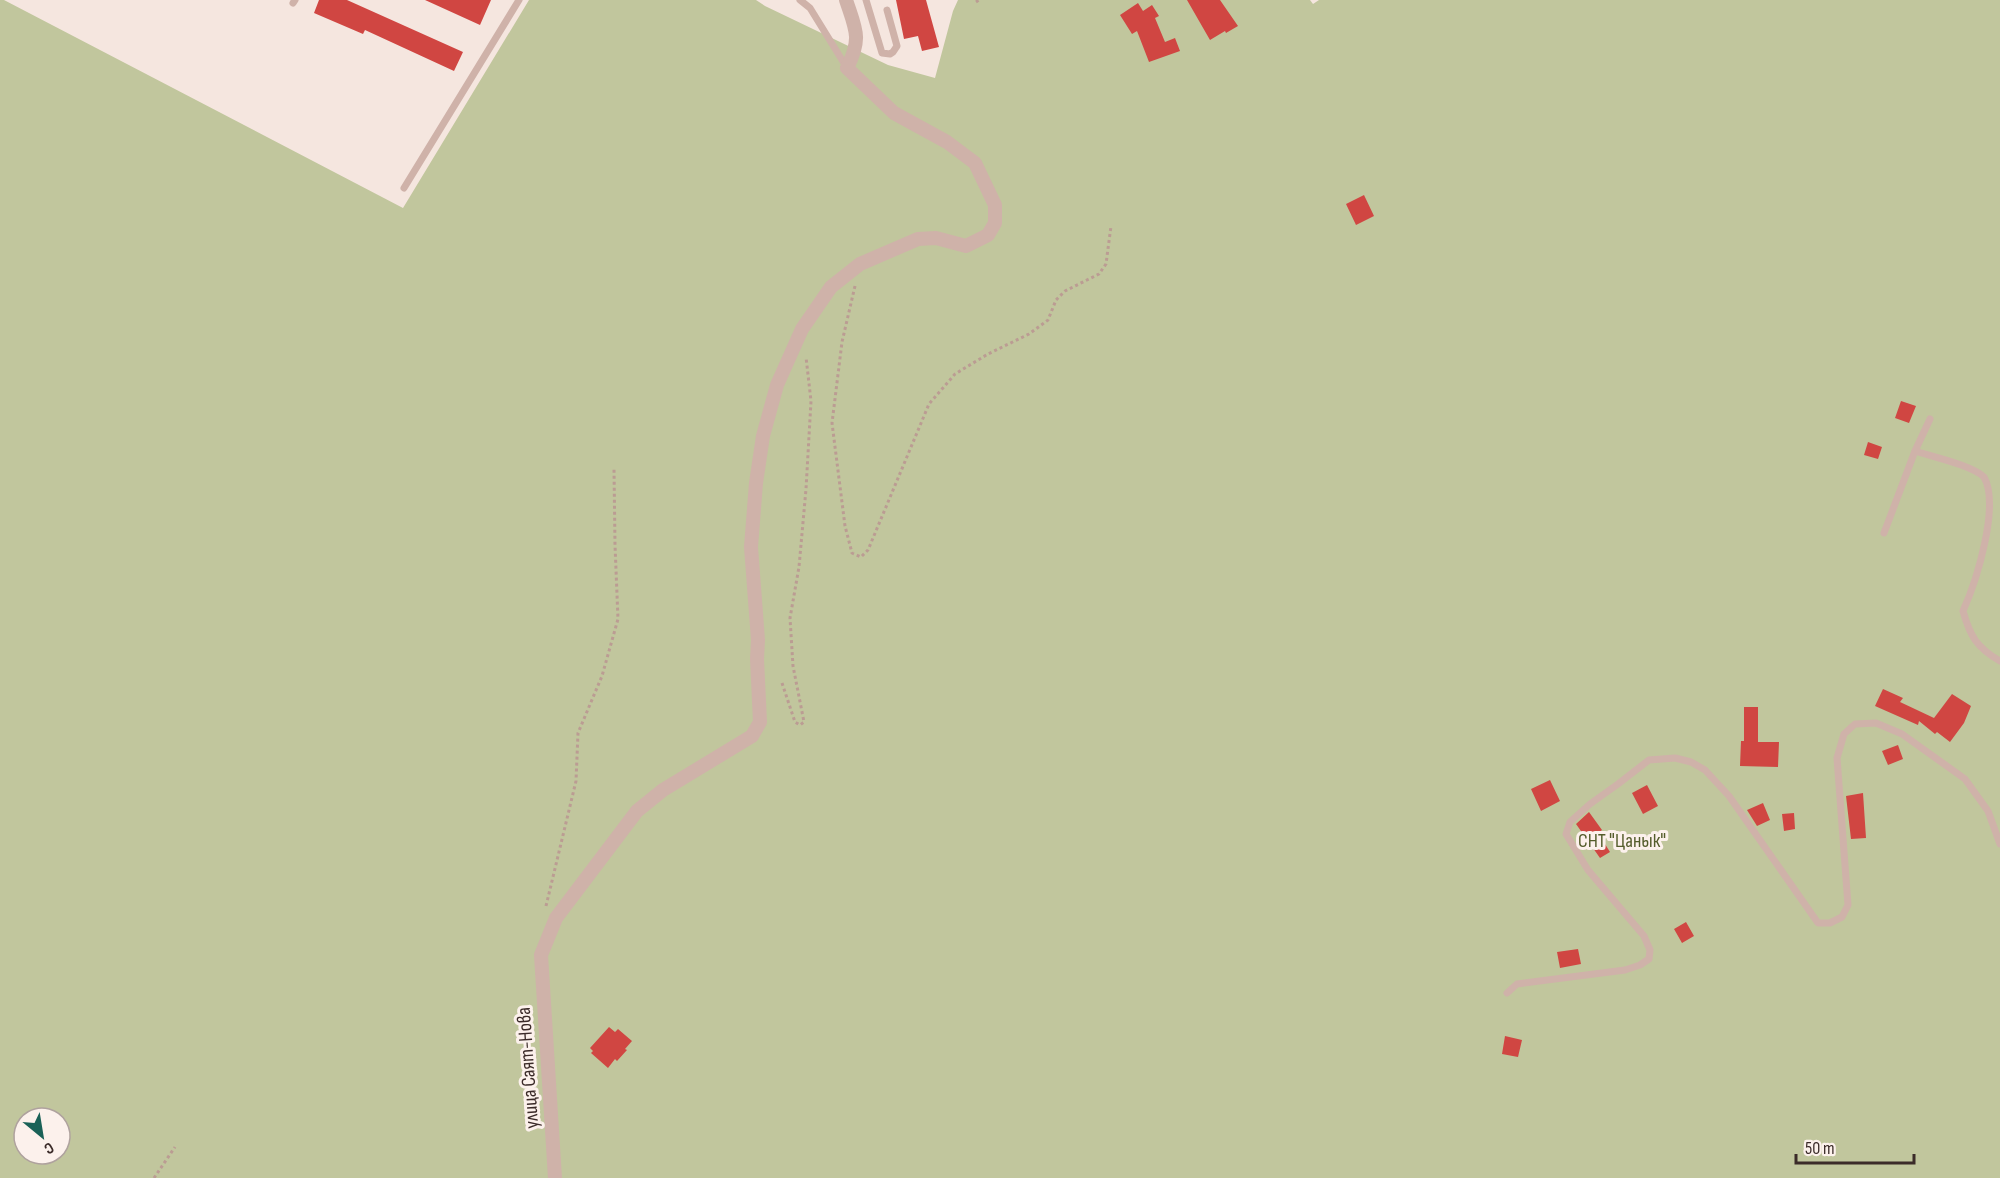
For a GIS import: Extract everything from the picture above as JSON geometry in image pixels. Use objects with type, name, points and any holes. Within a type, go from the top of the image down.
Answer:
[{"type":"street","points":[[802,329],[831,287],[860,264],[918,239],[936,238],[966,246],[988,235],[995,223],[995,206],[975,163],[947,142],[894,113],[847,68],[855,53],[857,42],[856,30],[846,0]]},
{"type":"street","name":"улица Саят-Нова","points":[[555,1178],[541,954],[556,918],[637,811],[663,790],[752,736],[760,722],[758,640],[751,547],[756,483],[763,436],[777,385],[802,329]]},
{"type":"lane","points":[[404,188],[519,0]]},
{"type":"lane","points":[[800,0],[810,8],[847,68]]},
{"type":"lane","points":[[866,0],[882,53],[885,55],[893,52],[897,46],[887,10]]},
{"type":"lane","points":[[1884,533],[1915,451],[1930,419]]},
{"type":"lane","points":[[1915,451],[1982,474],[1992,484],[1997,508],[1995,531],[1983,567],[1963,611],[1970,633],[1983,651],[2000,661]]},
{"type":"lane","points":[[1508,993],[1517,984],[1625,970],[1649,959],[1650,950],[1644,936],[1588,870],[1566,834],[1570,822],[1648,760],[1675,758],[1691,762],[1705,770],[1729,796],[1818,923],[1830,923],[1842,917],[1848,905],[1837,758],[1844,734],[1855,724],[1876,723],[1902,734],[1965,779],[1988,811],[2000,844]]},
{"type":"path","points":[[860,264],[842,342],[832,423],[845,526],[852,553],[861,557],[868,550],[929,404],[955,374],[988,354],[1029,334],[1048,320],[1056,300],[1065,291],[1099,274],[1106,264],[1111,226]]},
{"type":"path","points":[[782,683],[795,722],[800,725],[804,722],[793,666],[790,618],[799,567],[811,401],[802,329]]},
{"type":"path","points":[[545,910],[576,781],[578,733],[602,676],[618,619],[614,469]]},
{"type":"path","points":[[154,1178],[175,1147]]},
{"type":"green space","name":"СНТ \"Цанык\"","points":[[0,0],[4,0],[403,208],[529,0],[756,0],[888,65],[935,78],[958,0],[1310,0],[1313,4],[1319,0],[2000,0],[2000,1178],[0,1178]]},
{"type":"building","points":[[319,0],[347,0],[463,52],[454,71],[365,30],[363,34],[314,13]]},
{"type":"building","points":[[425,0],[491,0],[480,25]]},
{"type":"building","points":[[896,0],[926,0],[939,47],[922,51],[918,36],[904,39]]},
{"type":"building","points":[[1187,0],[1220,0],[1238,26],[1210,40]]},
{"type":"building","points":[[1138,3],[1143,11],[1152,5],[1159,16],[1155,18],[1165,42],[1175,38],[1180,51],[1149,62],[1137,31],[1132,34],[1120,15]]},
{"type":"building","points":[[1364,195],[1374,216],[1356,225],[1346,204]]},
{"type":"building","points":[[1901,401],[1916,406],[1909,423],[1895,418]]},
{"type":"building","points":[[1868,442],[1882,447],[1878,459],[1864,455]]},
{"type":"building","points":[[1883,689],[1903,698],[1900,702],[1934,718],[1952,694],[1971,706],[1964,723],[1950,742],[1919,721],[1918,725],[1875,706]]},
{"type":"building","points":[[1744,707],[1758,707],[1758,742],[1779,742],[1778,767],[1740,766],[1741,741],[1744,741]]},
{"type":"building","points":[[1898,745],[1903,759],[1888,765],[1882,751]]},
{"type":"building","points":[[1550,780],[1560,801],[1541,811],[1531,789]]},
{"type":"building","points":[[1647,785],[1658,806],[1643,814],[1632,793]]},
{"type":"building","points":[[1863,793],[1866,838],[1851,839],[1846,796]]},
{"type":"building","points":[[1763,803],[1770,820],[1757,826],[1747,810]]},
{"type":"building","points":[[1589,812],[1602,830],[1598,833],[1610,852],[1600,858],[1576,824]]},
{"type":"building","points":[[1794,813],[1795,829],[1784,831],[1782,814]]},
{"type":"building","points":[[1686,922],[1694,936],[1682,943],[1674,929]]},
{"type":"building","points":[[1578,949],[1581,964],[1560,968],[1557,952]]},
{"type":"building","points":[[609,1027],[615,1032],[618,1029],[632,1041],[625,1049],[627,1050],[608,1068],[591,1053],[593,1051],[590,1048]]},
{"type":"building","points":[[1505,1036],[1522,1040],[1518,1057],[1502,1054]]}]
